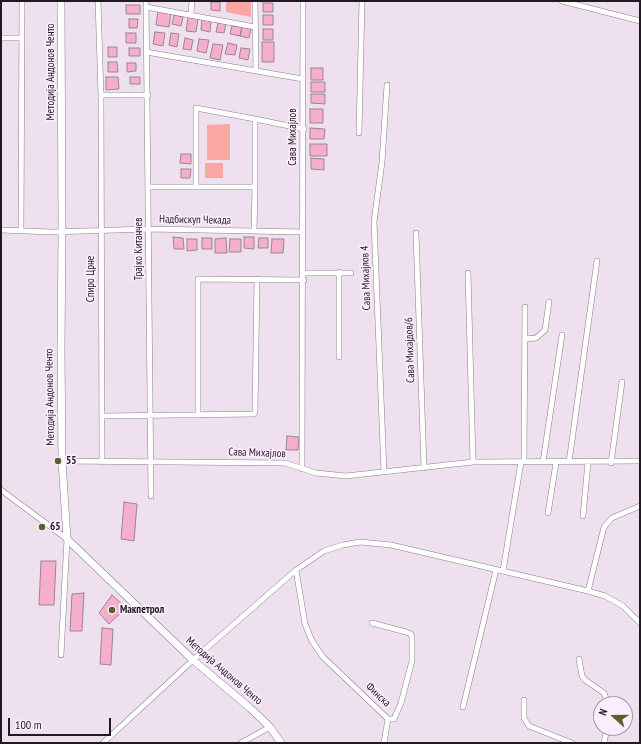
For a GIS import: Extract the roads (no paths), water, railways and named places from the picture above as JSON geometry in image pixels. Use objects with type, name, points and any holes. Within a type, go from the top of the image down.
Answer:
[{"type":"main road","name":"Методија Андонов Ченто","points":[[61,1],[62,461],[67,539],[193,660],[250,708],[270,727],[281,743]]},
{"type":"street","points":[[21,231],[22,1]]},
{"type":"street","name":"Спиро Црне","points":[[98,1],[101,95],[102,462]]},
{"type":"street","points":[[191,14],[192,1]]},
{"type":"street","points":[[255,1],[256,70]]},
{"type":"street","name":"Сава Михајлов","points":[[62,461],[285,463],[302,469],[304,128],[302,1]]},
{"type":"street","points":[[359,133],[362,1]]},
{"type":"street","points":[[562,1],[640,21]]},
{"type":"street","points":[[146,4],[255,27]]},
{"type":"street","name":"Трајко Китанчев","points":[[146,4],[151,496]]},
{"type":"street","points":[[1,38],[22,38]]},
{"type":"street","points":[[146,52],[303,79]]},
{"type":"street","name":"Сава Михајлов 4","points":[[384,472],[374,222],[382,162],[387,85]]},
{"type":"street","points":[[101,95],[148,95]]},
{"type":"street","points":[[196,187],[196,108],[304,128]]},
{"type":"street","points":[[254,231],[255,119]]},
{"type":"street","points":[[149,187],[255,187]]},
{"type":"street","name":"Надбискуп Чекада","points":[[1,230],[62,232],[149,229],[303,232]]},
{"type":"street","name":"Сава Михајдов/6","points":[[416,233],[424,468]]},
{"type":"street","points":[[569,462],[597,261]]},
{"type":"street","points":[[339,272],[339,357]]},
{"type":"street","points":[[304,273],[351,272]]},
{"type":"street","points":[[468,273],[472,462]]},
{"type":"street","points":[[198,415],[198,279],[304,280]]},
{"type":"street","points":[[102,416],[251,416],[256,412],[256,279]]},
{"type":"street","points":[[525,339],[536,338],[545,330],[549,302]]},
{"type":"street","points":[[503,571],[523,461],[525,307]]},
{"type":"street","points":[[543,462],[562,335]]},
{"type":"street","points":[[611,462],[622,382]]},
{"type":"street","points":[[302,469],[316,473],[346,476],[472,462],[523,461],[556,463],[640,461]]},
{"type":"street","points":[[583,516],[588,462]]},
{"type":"street","points":[[548,513],[556,463]]},
{"type":"street","points":[[1,490],[67,539],[61,655]]},
{"type":"street","points":[[588,591],[604,527],[612,518],[640,506]]},
{"type":"street","points":[[103,743],[193,660],[296,570],[324,551],[343,545],[360,542],[391,545],[588,591],[605,596],[623,606],[640,623]]},
{"type":"street","name":"Финска","points":[[296,570],[305,624],[312,641],[323,657],[388,718],[394,719],[401,703],[412,661],[412,638],[411,634],[372,622]]},
{"type":"street","points":[[464,707],[496,570]]},
{"type":"street","points":[[579,659],[582,676],[585,680],[604,693],[605,696]]},
{"type":"street","points":[[524,700],[524,718],[529,726],[572,743]]},
{"type":"street","points":[[384,743],[388,718]]},
{"type":"street","points":[[241,743],[270,727]]},
{"type":"place","name":"55","points":[[58,461]]},
{"type":"place","name":"65","points":[[42,527]]},
{"type":"place","name":"Макпетрол","points":[[112,610]]}]
